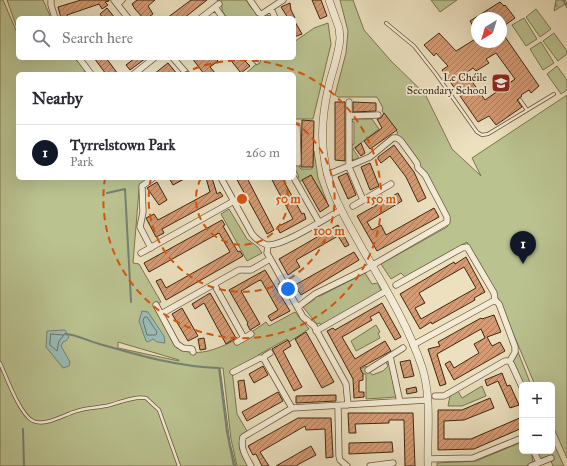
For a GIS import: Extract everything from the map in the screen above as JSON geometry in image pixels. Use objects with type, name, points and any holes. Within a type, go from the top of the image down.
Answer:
[{"type":"street","points":[[51,0],[51,6],[54,16]]},
{"type":"street","points":[[250,0],[260,13],[264,13],[282,0]]},
{"type":"street","points":[[329,0],[339,28],[339,47],[323,116],[323,147],[327,175],[341,210],[414,345],[425,378],[427,400],[428,462],[473,458],[519,439]]},
{"type":"street","points":[[118,1],[127,16]]},
{"type":"street","points":[[204,16],[217,6],[222,16]]},
{"type":"street","points":[[271,8],[274,16]]},
{"type":"street","points":[[80,60],[90,72]]},
{"type":"street","points":[[136,72],[152,60]]},
{"type":"street","points":[[175,60],[185,72]]},
{"type":"street","points":[[349,102],[348,166],[363,200]]},
{"type":"street","points":[[349,116],[378,116]]},
{"type":"street","points":[[297,126],[296,140],[298,163]]},
{"type":"street","points":[[298,307],[315,294],[372,265],[445,224],[448,220],[424,175],[418,168],[417,163],[399,139],[393,138],[370,157],[327,175]]},
{"type":"street","points":[[150,180],[142,186],[142,217],[140,224],[141,231],[151,248]]},
{"type":"street","points":[[222,180],[255,238],[268,245],[283,242],[341,210]]},
{"type":"street","points":[[295,180],[319,222]]},
{"type":"street","points":[[353,206],[392,184]]},
{"type":"street","points":[[141,253],[234,201]]},
{"type":"street","points":[[268,245],[267,253],[270,259],[303,317],[316,331],[346,384],[348,405]]},
{"type":"street","points":[[396,285],[462,248],[467,247],[494,293],[495,300],[499,304],[515,347],[515,352],[510,361]]},
{"type":"street","points":[[161,314],[239,270],[251,270],[270,259]]},
{"type":"street","points":[[214,284],[244,338]]},
{"type":"street","points":[[316,331],[386,291]]},
{"type":"street","points":[[414,345],[495,300]]},
{"type":"street","points":[[156,305],[177,344],[183,348],[192,349],[193,352]]},
{"type":"street","points":[[237,342],[251,334]]},
{"type":"street","points":[[368,370],[403,348]]},
{"type":"street","points":[[264,359],[265,356],[270,353]]},
{"type":"street","points":[[390,356],[400,402]]},
{"type":"street","points":[[233,372],[260,358],[264,359]]},
{"type":"street","points":[[264,359],[292,408]]},
{"type":"street","points":[[435,396],[444,396],[506,361],[510,361]]},
{"type":"street","points":[[510,361],[519,382]]},
{"type":"street","points":[[251,466],[243,452],[241,442],[243,437],[292,408],[338,407],[348,405],[427,400]]},
{"type":"street","points":[[338,407],[339,456],[341,462],[347,466]]},
{"type":"street","points":[[535,454],[539,462]]},
{"type":"street","points":[[531,466],[551,458]]},
{"type":"street","points":[[336,466],[341,462]]},
{"type":"street","points":[[370,466],[393,463]]},
{"type":"lane","points":[[386,23],[414,46],[436,74],[477,132],[482,135],[488,134],[554,94]]},
{"type":"lane","points":[[520,100],[527,110]]},
{"type":"lane","points":[[0,363],[21,407],[32,421],[39,423],[46,422],[78,410],[102,407],[136,398],[146,398],[159,410],[179,466]]},
{"type":"green space","points":[[0,0],[3,0],[16,30],[16,60],[77,60],[85,72],[16,72],[16,180],[146,180],[139,190],[133,263],[139,264],[161,302],[154,306],[177,347],[184,351],[206,351],[221,347],[235,340],[237,345],[250,333],[266,322],[269,326],[295,312],[309,329],[289,342],[287,339],[258,355],[259,357],[232,370],[237,414],[247,431],[240,439],[239,443],[241,452],[248,466],[237,466],[231,439],[223,368],[220,368],[230,443],[236,466],[0,466]],"holes":[[[118,342],[179,360],[118,348]]]},
{"type":"green space","points":[[7,0],[43,0],[50,16],[16,16],[16,25]]},
{"type":"green space","points":[[217,0],[246,0],[256,12],[271,16],[226,16],[222,11],[222,6]]},
{"type":"green space","points":[[340,0],[353,0],[364,30],[391,61],[425,94],[452,149],[481,176],[472,158],[567,95],[567,458],[555,431],[555,382],[534,382],[499,300],[467,242],[405,277],[401,273],[391,279],[381,264],[447,227],[450,221],[412,154],[393,137],[398,133],[382,111],[383,108],[377,97],[338,97],[335,95],[346,53],[348,31]]},
{"type":"green space","points":[[431,0],[457,0],[440,12]]},
{"type":"green space","points":[[556,0],[565,0],[567,3],[554,11]]},
{"type":"green space","points":[[536,9],[551,29],[540,37],[526,17]]},
{"type":"green space","points":[[524,18],[537,39],[526,46],[512,25]]},
{"type":"green space","points":[[328,23],[331,44],[313,119],[296,119],[296,72],[247,72],[259,60],[296,60],[296,41],[314,28]]},
{"type":"green space","points":[[554,33],[567,51],[567,54],[558,61],[543,41]]},
{"type":"green space","points":[[541,42],[554,63],[543,70],[530,49]]},
{"type":"green space","points":[[557,66],[567,80],[567,90],[561,94],[547,74]]},
{"type":"green space","points":[[353,119],[372,119],[379,129],[353,149],[359,158],[352,160],[351,145],[354,144],[354,122],[351,121]]},
{"type":"green space","points":[[314,151],[318,178],[327,202],[311,176],[299,182],[297,178],[299,177],[296,171],[296,156],[297,163],[301,169],[312,169]]},
{"type":"green space","points":[[229,209],[247,239],[258,247],[262,253],[247,261],[221,214]]},
{"type":"green space","points":[[365,273],[372,284],[378,283],[381,291],[321,325],[320,323],[317,324],[303,307],[315,299],[315,296],[320,296]]},
{"type":"green space","points":[[376,325],[380,332],[378,333],[380,338],[356,351],[351,341]]},
{"type":"green space","points":[[518,352],[530,382],[521,382],[513,361]]},
{"type":"green space","points":[[389,361],[396,397],[366,399],[366,374],[354,373],[366,366],[372,375],[383,371],[388,366],[386,362]]},
{"type":"green space","points":[[482,386],[486,396],[462,406],[448,406],[450,396],[458,391],[462,398]]},
{"type":"green space","points":[[519,443],[519,454],[534,454],[532,455],[533,463],[526,466],[437,466],[437,463],[476,461]]},
{"type":"green space","points":[[555,446],[564,466],[553,466],[549,456],[540,459],[538,454],[555,454]]},
{"type":"water","points":[[142,311],[148,312],[164,336],[165,343],[157,342],[153,339],[148,342],[146,341],[139,321]]},
{"type":"water","points":[[65,330],[69,337],[61,346],[70,362],[69,366],[63,368],[46,347],[47,331]]},
{"type":"building","points":[[81,0],[109,0],[105,2],[108,5],[102,9],[99,4],[67,16],[60,16],[58,7]]},
{"type":"building","points":[[137,0],[155,0],[148,6],[153,14],[150,16],[141,16],[132,4]]},
{"type":"building","points":[[191,0],[207,0],[187,16],[170,16]]},
{"type":"building","points":[[312,0],[321,0],[327,16],[320,19]]},
{"type":"building","points":[[500,2],[504,6],[505,5],[515,18],[507,24],[507,12],[484,12]]},
{"type":"building","points":[[290,3],[294,16],[287,16],[281,7]]},
{"type":"building","points":[[107,8],[113,16],[102,16],[100,14]]},
{"type":"building","points":[[296,24],[302,34],[296,36]]},
{"type":"building","points":[[439,33],[456,51],[471,42],[471,48],[507,48],[507,40],[539,86],[531,93],[529,90],[521,95],[522,96],[517,100],[522,107],[496,125],[489,116],[478,122],[442,70],[448,66],[436,53],[434,56],[424,45]],"holes":[[[496,53],[515,79],[485,100],[466,73],[473,68],[476,71],[489,63],[486,59]]]},
{"type":"building","points":[[96,60],[108,60],[116,72],[104,72]]},
{"type":"building","points":[[132,60],[143,60],[130,70],[126,65]]},
{"type":"building","points":[[194,60],[218,61],[210,67],[214,72],[202,72]]},
{"type":"building","points":[[231,60],[244,60],[250,66],[240,72]]},
{"type":"building","points":[[168,63],[175,72],[157,72]]},
{"type":"building","points":[[335,102],[345,102],[345,161],[335,160]]},
{"type":"building","points":[[353,102],[376,103],[376,111],[353,112]]},
{"type":"building","points":[[384,113],[397,130],[370,149],[364,141],[382,128],[377,119],[381,118]]},
{"type":"building","points":[[302,120],[314,121],[313,167],[301,167]]},
{"type":"building","points":[[361,143],[365,153],[361,156],[355,148]]},
{"type":"building","points":[[394,145],[414,172],[426,198],[418,202],[406,177],[390,156],[381,163],[378,159],[378,157]]},
{"type":"building","points":[[370,163],[379,186],[370,190],[361,167]]},
{"type":"building","points":[[347,173],[356,195],[348,199],[338,177]]},
{"type":"building","points":[[311,175],[329,206],[320,212],[302,180]]},
{"type":"building","points":[[170,180],[182,180],[173,185]]},
{"type":"building","points":[[207,180],[213,180],[217,194],[220,192],[223,196],[162,229],[164,233],[156,237],[146,218],[154,214],[158,220],[210,192]]},
{"type":"building","points":[[237,180],[248,180],[274,230],[267,234]]},
{"type":"building","points":[[272,180],[283,180],[302,214],[304,213],[306,219],[280,233],[277,227],[293,219]]},
{"type":"building","points":[[157,182],[167,200],[159,205],[147,188]]},
{"type":"building","points":[[398,193],[402,201],[367,222],[372,230],[381,225],[386,235],[434,208],[439,217],[377,251],[357,216]]},
{"type":"building","points":[[222,220],[225,225],[223,226],[238,252],[240,251],[243,256],[166,300],[156,281],[161,279],[166,288],[230,252],[219,233],[149,272],[144,263]]},
{"type":"building","points":[[338,225],[349,245],[345,247],[338,236],[296,260],[300,267],[288,275],[279,259]]},
{"type":"building","points":[[354,252],[359,260],[301,295],[295,285]]},
{"type":"building","points":[[466,257],[485,292],[474,298],[475,300],[420,329],[400,294],[454,262],[455,264]],"holes":[[[464,267],[476,288],[421,319],[415,308],[425,303],[419,293]]]},
{"type":"building","points":[[265,270],[290,311],[271,321],[268,316],[278,310],[261,280],[258,281],[241,291],[260,324],[250,330],[247,324],[248,323],[229,290]]},
{"type":"building","points":[[210,293],[236,338],[226,344],[204,303],[195,309],[192,304]]},
{"type":"building","points":[[382,303],[401,337],[395,340],[379,312],[370,317],[372,320],[342,337],[355,359],[385,341],[391,351],[360,368],[363,374],[363,380],[359,381],[359,392],[364,392],[364,397],[354,398],[353,379],[327,331],[333,328],[335,330]]},
{"type":"building","points":[[182,308],[198,336],[188,341],[172,314]]},
{"type":"building","points":[[494,315],[501,332],[487,337],[492,346],[500,342],[505,351],[454,380],[445,364],[450,361],[454,368],[479,353],[474,344],[485,338],[481,329],[437,354],[446,384],[440,386],[428,349],[440,346],[438,342],[481,318]]},
{"type":"building","points":[[306,332],[334,382],[322,388],[295,339]]},
{"type":"building","points":[[204,338],[206,349],[200,350],[198,339]]},
{"type":"building","points":[[288,340],[291,346],[283,351],[302,387],[294,391],[272,349]]},
{"type":"building","points":[[410,360],[414,376],[404,378],[400,362]]},
{"type":"building","points":[[263,366],[268,375],[254,383],[249,374]]},
{"type":"building","points":[[502,373],[507,386],[510,385],[519,405],[510,408],[498,381],[487,386],[485,380]]},
{"type":"building","points":[[244,380],[247,399],[240,399],[238,381]]},
{"type":"building","points":[[416,387],[417,392],[407,394],[406,389]]},
{"type":"building","points":[[278,392],[283,401],[247,421],[242,412]]},
{"type":"building","points":[[336,395],[336,401],[296,403],[296,396]]},
{"type":"building","points":[[490,398],[494,408],[464,420],[444,421],[444,439],[471,439],[519,418],[519,429],[474,449],[438,450],[438,410],[462,410]]},
{"type":"building","points":[[348,413],[413,413],[415,466],[405,466],[404,420],[389,420],[389,423],[355,424],[356,433],[349,433]]},
{"type":"building","points":[[298,418],[331,418],[333,457],[326,458],[325,429],[306,430],[305,426],[260,452],[269,466],[262,466],[256,454],[253,455],[248,446]]},
{"type":"building","points":[[392,442],[393,452],[349,454],[349,443]]},
{"type":"building","points":[[311,446],[316,455],[296,466],[276,466]]},
{"type":"waterway","points":[[563,0],[567,7]]},
{"type":"waterway","points":[[107,193],[125,189],[131,302]]},
{"type":"waterway","points":[[65,334],[161,360],[190,366],[219,368],[227,432],[234,466]]},
{"type":"waterway","points":[[23,429],[24,466]]},
{"type":"place","name":"Le Chéile Secondary School","points":[[501,83]]},
{"type":"place","name":"Tyrrelstown Park","points":[[523,264]]}]
